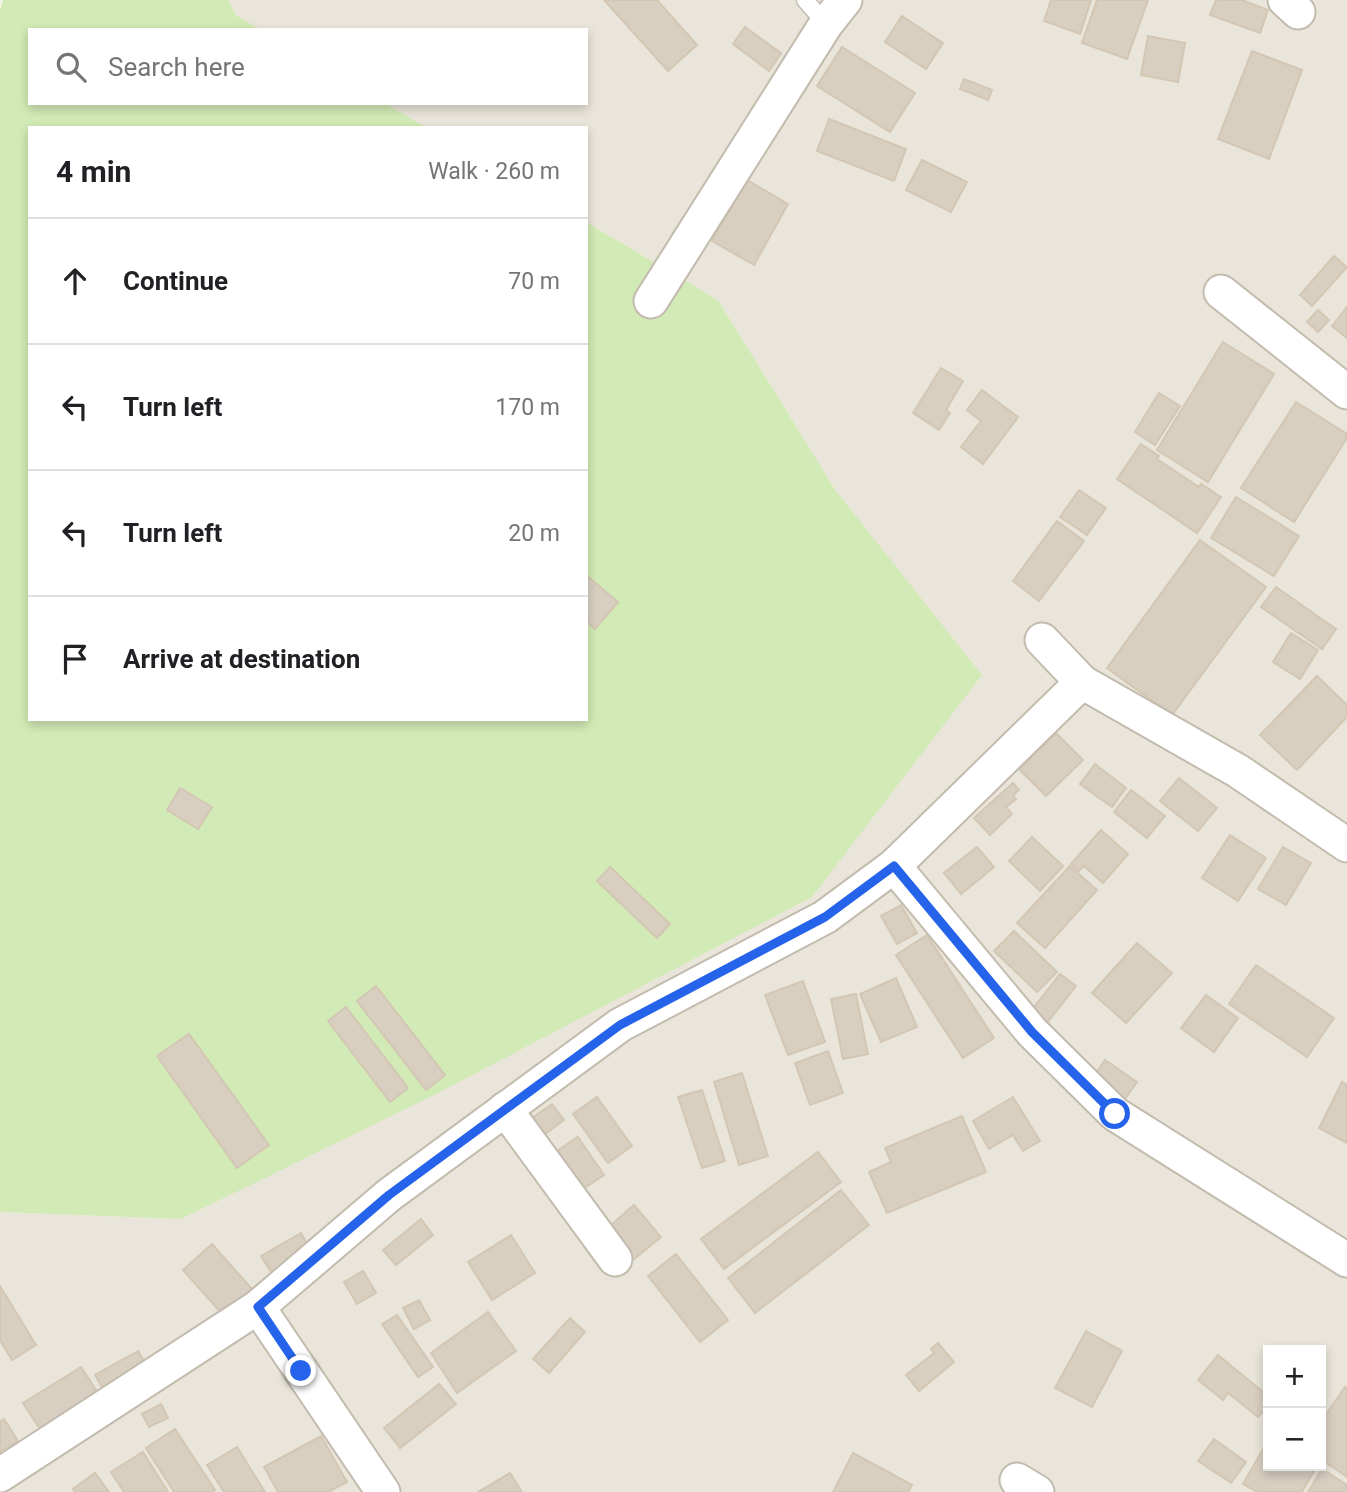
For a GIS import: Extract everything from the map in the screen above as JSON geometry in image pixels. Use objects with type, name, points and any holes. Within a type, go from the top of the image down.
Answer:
[{"type":"street","points":[[651,301],[825,8]]},
{"type":"street","points":[[1221,292],[1347,392]]},
{"type":"street","points":[[1042,640],[1082,682],[1238,771],[1347,845]]},
{"type":"street","points":[[0,1475],[258,1307],[389,1195],[620,1025],[825,917],[894,866],[1082,682]]},
{"type":"street","points":[[894,866],[1032,1032],[1115,1114],[1347,1260]]},
{"type":"street","points":[[505,1110],[615,1259]]},
{"type":"street","points":[[258,1307],[383,1492]]},
{"type":"shaded area","points":[[228,0],[1347,0],[1347,1492],[0,1492],[0,1212],[181,1219],[836,491],[718,300],[588,223],[588,126],[424,126],[388,105],[588,105],[588,28],[258,28],[236,15]]},
{"type":"green space","points":[[3,0],[228,0],[236,15],[258,28],[28,28],[28,105],[388,105],[424,126],[28,126],[28,721],[588,721],[588,223],[718,300],[836,491],[982,675],[812,897],[436,1094],[181,1219],[0,1212],[0,10]]},
{"type":"building","points":[[604,0],[657,0],[697,45],[668,71]]},
{"type":"building","points":[[1051,0],[1091,0],[1080,34],[1044,21]]},
{"type":"building","points":[[1097,0],[1148,0],[1127,59],[1082,43]]},
{"type":"building","points":[[1216,0],[1242,0],[1268,10],[1260,33],[1210,15]]},
{"type":"building","points":[[902,16],[943,43],[926,69],[885,42]]},
{"type":"building","points":[[745,27],[781,53],[769,71],[733,44]]},
{"type":"building","points":[[1148,36],[1185,43],[1178,82],[1141,75]]},
{"type":"building","points":[[842,47],[915,93],[890,132],[817,86]]},
{"type":"building","points":[[1252,51],[1302,70],[1269,159],[1218,139]]},
{"type":"building","points":[[964,79],[992,90],[988,100],[960,89]]},
{"type":"building","points":[[829,119],[906,149],[894,181],[817,151]]},
{"type":"building","points":[[922,160],[967,182],[951,212],[906,190]]},
{"type":"building","points":[[747,180],[788,204],[754,265],[712,241]]},
{"type":"building","points":[[1334,256],[1347,267],[1312,306],[1300,295]]},
{"type":"building","points":[[1347,307],[1347,338],[1332,326]]},
{"type":"building","points":[[1318,310],[1329,320],[1318,332],[1307,322]]},
{"type":"building","points":[[1223,342],[1274,374],[1208,482],[1157,450]]},
{"type":"building","points":[[941,368],[963,381],[946,410],[950,413],[939,430],[913,413]]},
{"type":"building","points":[[982,390],[1018,417],[983,464],[961,447],[981,421],[967,410]]},
{"type":"building","points":[[1159,393],[1180,406],[1155,445],[1135,432]]},
{"type":"building","points":[[1296,402],[1347,434],[1347,438],[1294,522],[1241,488]]},
{"type":"building","points":[[1141,444],[1159,456],[1157,459],[1199,487],[1201,484],[1221,497],[1197,533],[1117,479]]},
{"type":"building","points":[[1079,490],[1106,508],[1087,535],[1060,517]]},
{"type":"building","points":[[1236,497],[1299,536],[1274,576],[1211,538]]},
{"type":"building","points":[[1057,521],[1084,541],[1039,601],[1013,581]]},
{"type":"building","points":[[1200,540],[1266,587],[1172,715],[1107,668]]},
{"type":"building","points":[[588,577],[618,602],[595,629],[588,623]]},
{"type":"building","points":[[1276,587],[1336,629],[1322,649],[1261,607]]},
{"type":"building","points":[[1291,633],[1318,650],[1300,679],[1273,662]]},
{"type":"building","points":[[1317,676],[1347,705],[1347,717],[1297,770],[1260,735]]},
{"type":"building","points":[[1056,733],[1083,760],[1046,796],[1019,769]]},
{"type":"building","points":[[1095,764],[1126,788],[1112,807],[1080,784]]},
{"type":"building","points":[[1179,778],[1217,808],[1198,831],[1160,801]]},
{"type":"building","points":[[1013,783],[1019,790],[1013,795],[1016,799],[1006,807],[1012,814],[990,835],[974,818]]},
{"type":"building","points":[[180,788],[212,807],[198,829],[167,810]]},
{"type":"building","points":[[1131,790],[1165,816],[1147,838],[1114,812]]},
{"type":"building","points":[[1101,830],[1128,854],[1103,883],[1084,866],[1079,871],[1071,864]]},
{"type":"building","points":[[1230,835],[1266,858],[1238,901],[1202,878]]},
{"type":"building","points":[[1032,837],[1063,866],[1040,891],[1009,861]]},
{"type":"building","points":[[977,847],[994,867],[961,894],[944,873]]},
{"type":"building","points":[[1283,847],[1311,863],[1286,905],[1258,889]]},
{"type":"building","points":[[1070,866],[1097,890],[1045,948],[1017,923]]},
{"type":"building","points":[[610,867],[670,924],[657,938],[597,881]]},
{"type":"building","points":[[901,905],[917,933],[897,944],[881,916]]},
{"type":"building","points":[[1014,931],[1057,972],[1037,992],[994,951]]},
{"type":"building","points":[[927,935],[994,1038],[963,1058],[896,955]]},
{"type":"building","points":[[1137,943],[1172,973],[1126,1023],[1092,993]]},
{"type":"building","points":[[1256,965],[1334,1018],[1307,1057],[1229,1004]]},
{"type":"building","points":[[1060,974],[1076,986],[1047,1023],[1031,1011]]},
{"type":"building","points":[[896,978],[917,1027],[881,1042],[860,994]]},
{"type":"building","points":[[803,981],[825,1042],[788,1055],[765,995]]},
{"type":"building","points":[[376,986],[445,1075],[426,1090],[357,1001]]},
{"type":"building","points":[[856,994],[868,1054],[843,1059],[831,999]]},
{"type":"building","points":[[1206,995],[1238,1018],[1214,1052],[1181,1028]]},
{"type":"building","points":[[346,1007],[408,1088],[390,1102],[328,1021]]},
{"type":"building","points":[[189,1034],[269,1145],[237,1168],[157,1056]]},
{"type":"building","points":[[828,1051],[843,1093],[810,1105],[795,1063]]},
{"type":"building","points":[[1105,1060],[1137,1082],[1125,1099],[1093,1078]]},
{"type":"building","points":[[742,1073],[768,1156],[739,1165],[714,1082]]},
{"type":"building","points":[[1342,1082],[1347,1085],[1347,1143],[1319,1128]]},
{"type":"building","points":[[702,1090],[725,1161],[702,1168],[678,1097]]},
{"type":"building","points":[[597,1097],[632,1146],[608,1163],[573,1114]]},
{"type":"building","points":[[1013,1097],[1040,1141],[1023,1151],[1013,1135],[989,1149],[973,1121]]},
{"type":"building","points":[[552,1104],[564,1120],[538,1139],[526,1122]]},
{"type":"building","points":[[962,1116],[986,1172],[887,1213],[869,1172],[891,1162],[885,1148]]},
{"type":"building","points":[[578,1137],[604,1175],[577,1193],[551,1155]]},
{"type":"building","points":[[818,1152],[841,1182],[724,1269],[701,1239]]},
{"type":"building","points":[[841,1190],[869,1225],[755,1313],[728,1278]]},
{"type":"building","points":[[634,1205],[661,1237],[629,1263],[603,1232]]},
{"type":"building","points":[[421,1219],[433,1235],[396,1265],[383,1250]]},
{"type":"building","points":[[301,1233],[310,1249],[271,1272],[261,1256]]},
{"type":"building","points":[[511,1235],[535,1273],[492,1300],[468,1262]]},
{"type":"building","points":[[212,1244],[252,1289],[223,1315],[183,1270]]},
{"type":"building","points":[[676,1254],[728,1320],[700,1342],[648,1276]]},
{"type":"building","points":[[363,1271],[376,1293],[357,1304],[344,1282]]},
{"type":"building","points":[[0,1286],[36,1345],[12,1360],[0,1340]]},
{"type":"building","points":[[419,1300],[430,1320],[414,1329],[403,1308]]},
{"type":"building","points":[[488,1312],[516,1351],[457,1393],[431,1353]]},
{"type":"building","points":[[397,1315],[433,1367],[418,1377],[382,1324]]},
{"type":"building","points":[[570,1318],[585,1332],[549,1373],[533,1359]]},
{"type":"building","points":[[1086,1331],[1122,1351],[1092,1407],[1055,1388]]},
{"type":"building","points":[[938,1343],[954,1362],[919,1391],[906,1375],[934,1353],[931,1349]]},
{"type":"building","points":[[138,1351],[147,1366],[104,1391],[95,1375]]},
{"type":"building","points":[[1218,1355],[1263,1392],[1263,1412],[1258,1417],[1228,1393],[1223,1400],[1198,1380]]},
{"type":"building","points":[[81,1367],[98,1393],[40,1429],[23,1403]]},
{"type":"building","points":[[439,1384],[456,1404],[400,1448],[384,1428]]},
{"type":"building","points":[[1345,1387],[1347,1388],[1347,1477],[1326,1462],[1326,1415]]},
{"type":"building","points":[[161,1404],[168,1418],[149,1427],[142,1414]]},
{"type":"building","points":[[4,1419],[18,1441],[0,1452],[0,1422]]},
{"type":"building","points":[[175,1429],[215,1490],[212,1492],[174,1492],[146,1448]]},
{"type":"building","points":[[321,1436],[347,1482],[328,1492],[278,1492],[264,1467]]},
{"type":"building","points":[[1214,1439],[1246,1462],[1231,1483],[1198,1461]]},
{"type":"building","points":[[237,1447],[265,1492],[224,1492],[207,1465]]},
{"type":"building","points":[[1263,1449],[1263,1471],[1314,1471],[1302,1492],[1257,1492],[1243,1484]]},
{"type":"building","points":[[143,1452],[168,1492],[124,1492],[111,1472]]},
{"type":"building","points":[[853,1453],[912,1485],[908,1492],[833,1492]]},
{"type":"building","points":[[1321,1471],[1347,1485],[1347,1492],[1308,1492]]},
{"type":"building","points":[[95,1473],[109,1492],[75,1492],[73,1489]]},
{"type":"building","points":[[510,1473],[522,1492],[478,1492]]},
{"type":"route","points":[[301,1371],[258,1307],[389,1195],[620,1025],[825,917],[894,866],[1032,1032],[1115,1114]]}]
